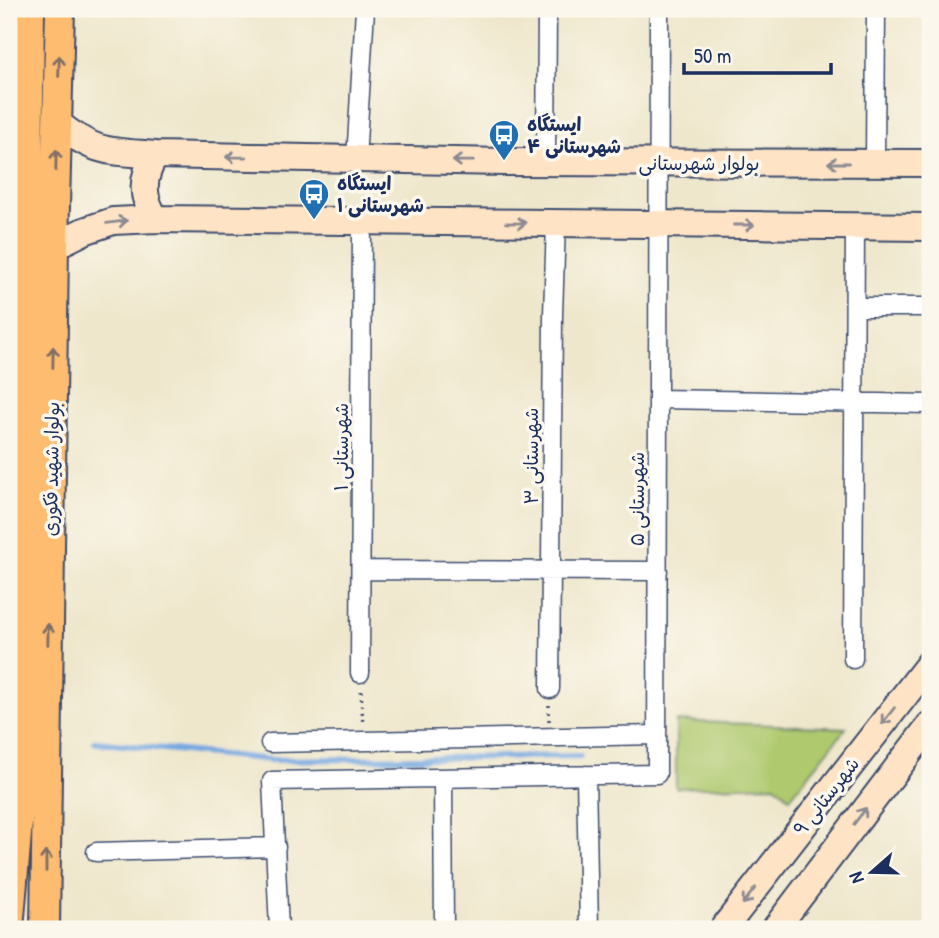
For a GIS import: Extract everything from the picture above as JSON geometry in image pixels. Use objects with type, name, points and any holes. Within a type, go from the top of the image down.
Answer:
[{"type":"main road","name":"بولوار شهید فکوری","points":[[9,929],[21,772],[30,9]]},
{"type":"main road","name":"بولوار شهید فکوری","points":[[45,929],[54,246],[60,9]]},
{"type":"street","points":[[356,160],[365,9]]},
{"type":"street","points":[[546,162],[547,9]]},
{"type":"street","name":"شهرستانی ۵","points":[[586,775],[657,774],[659,9]]},
{"type":"street","points":[[875,163],[876,9]]},
{"type":"street","name":"بولوار شهرستانی","points":[[57,122],[82,142],[103,151],[156,155],[546,162],[930,163]]},
{"type":"street","points":[[156,155],[149,165],[144,187],[149,209],[156,219]]},
{"type":"street","points":[[54,246],[84,231],[113,221],[156,219],[930,227]]},
{"type":"street","name":"شهرستانی ۱","points":[[360,673],[362,221]]},
{"type":"street","name":"شهرستانی ۳","points":[[550,689],[556,223]]},
{"type":"street","points":[[853,659],[855,225]]},
{"type":"street","points":[[855,307],[930,307]]},
{"type":"street","points":[[659,400],[930,404]]},
{"type":"street","points":[[361,570],[658,571]]},
{"type":"street","name":"شهرستانی ۹","points":[[723,929],[930,663]]},
{"type":"street","points":[[775,929],[930,725]]},
{"type":"street","points":[[270,743],[657,735]]},
{"type":"street","points":[[279,929],[272,781],[586,775],[589,929]]},
{"type":"street","points":[[443,778],[444,929]]},
{"type":"street","points":[[96,852],[276,847]]},
{"type":"path","points":[[360,673],[364,741]]},
{"type":"path","points":[[548,737],[550,689]]},
{"type":"green space","points":[[676,721],[846,728],[790,798],[775,785],[676,788]]},
{"type":"waterway","points":[[95,742],[271,760],[580,756]]},
{"type":"place","name":"ایستگاه شهرستانی ۴","points":[[504,162]]},
{"type":"place","name":"ایستگاه شهرستانی ۱","points":[[314,221]]}]
